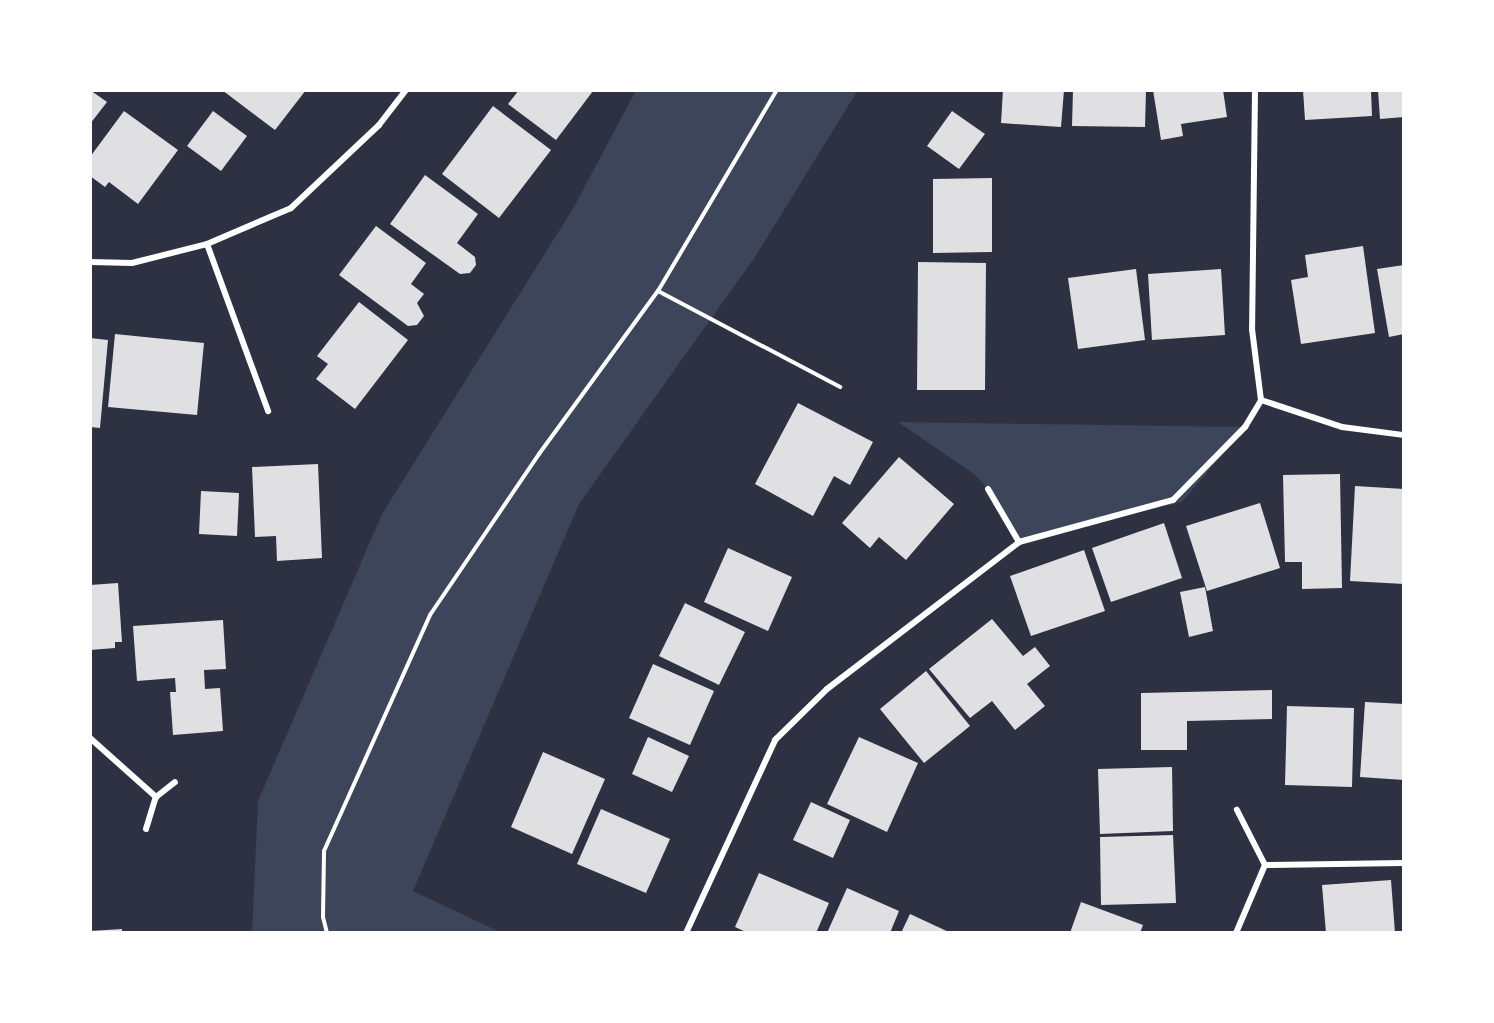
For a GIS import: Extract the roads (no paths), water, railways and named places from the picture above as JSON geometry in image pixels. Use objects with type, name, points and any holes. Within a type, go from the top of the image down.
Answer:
[{"type":"street","points":[[90,262],[132,263],[207,244],[291,208],[379,125],[406,90]]},
{"type":"street","points":[[686,933],[775,740],[827,689],[1018,542],[1173,500],[1245,427],[1261,400],[1252,329],[1255,90]]},
{"type":"street","points":[[207,244],[268,411]]},
{"type":"street","points":[[1261,400],[1342,427],[1404,435]]},
{"type":"street","points":[[988,489],[1018,542]]},
{"type":"street","points":[[90,738],[156,797]]},
{"type":"street","points":[[146,829],[156,797],[175,782]]},
{"type":"street","points":[[1237,810],[1265,865]]},
{"type":"street","points":[[1265,865],[1404,863]]},
{"type":"street","points":[[1236,933],[1265,865]]}]
